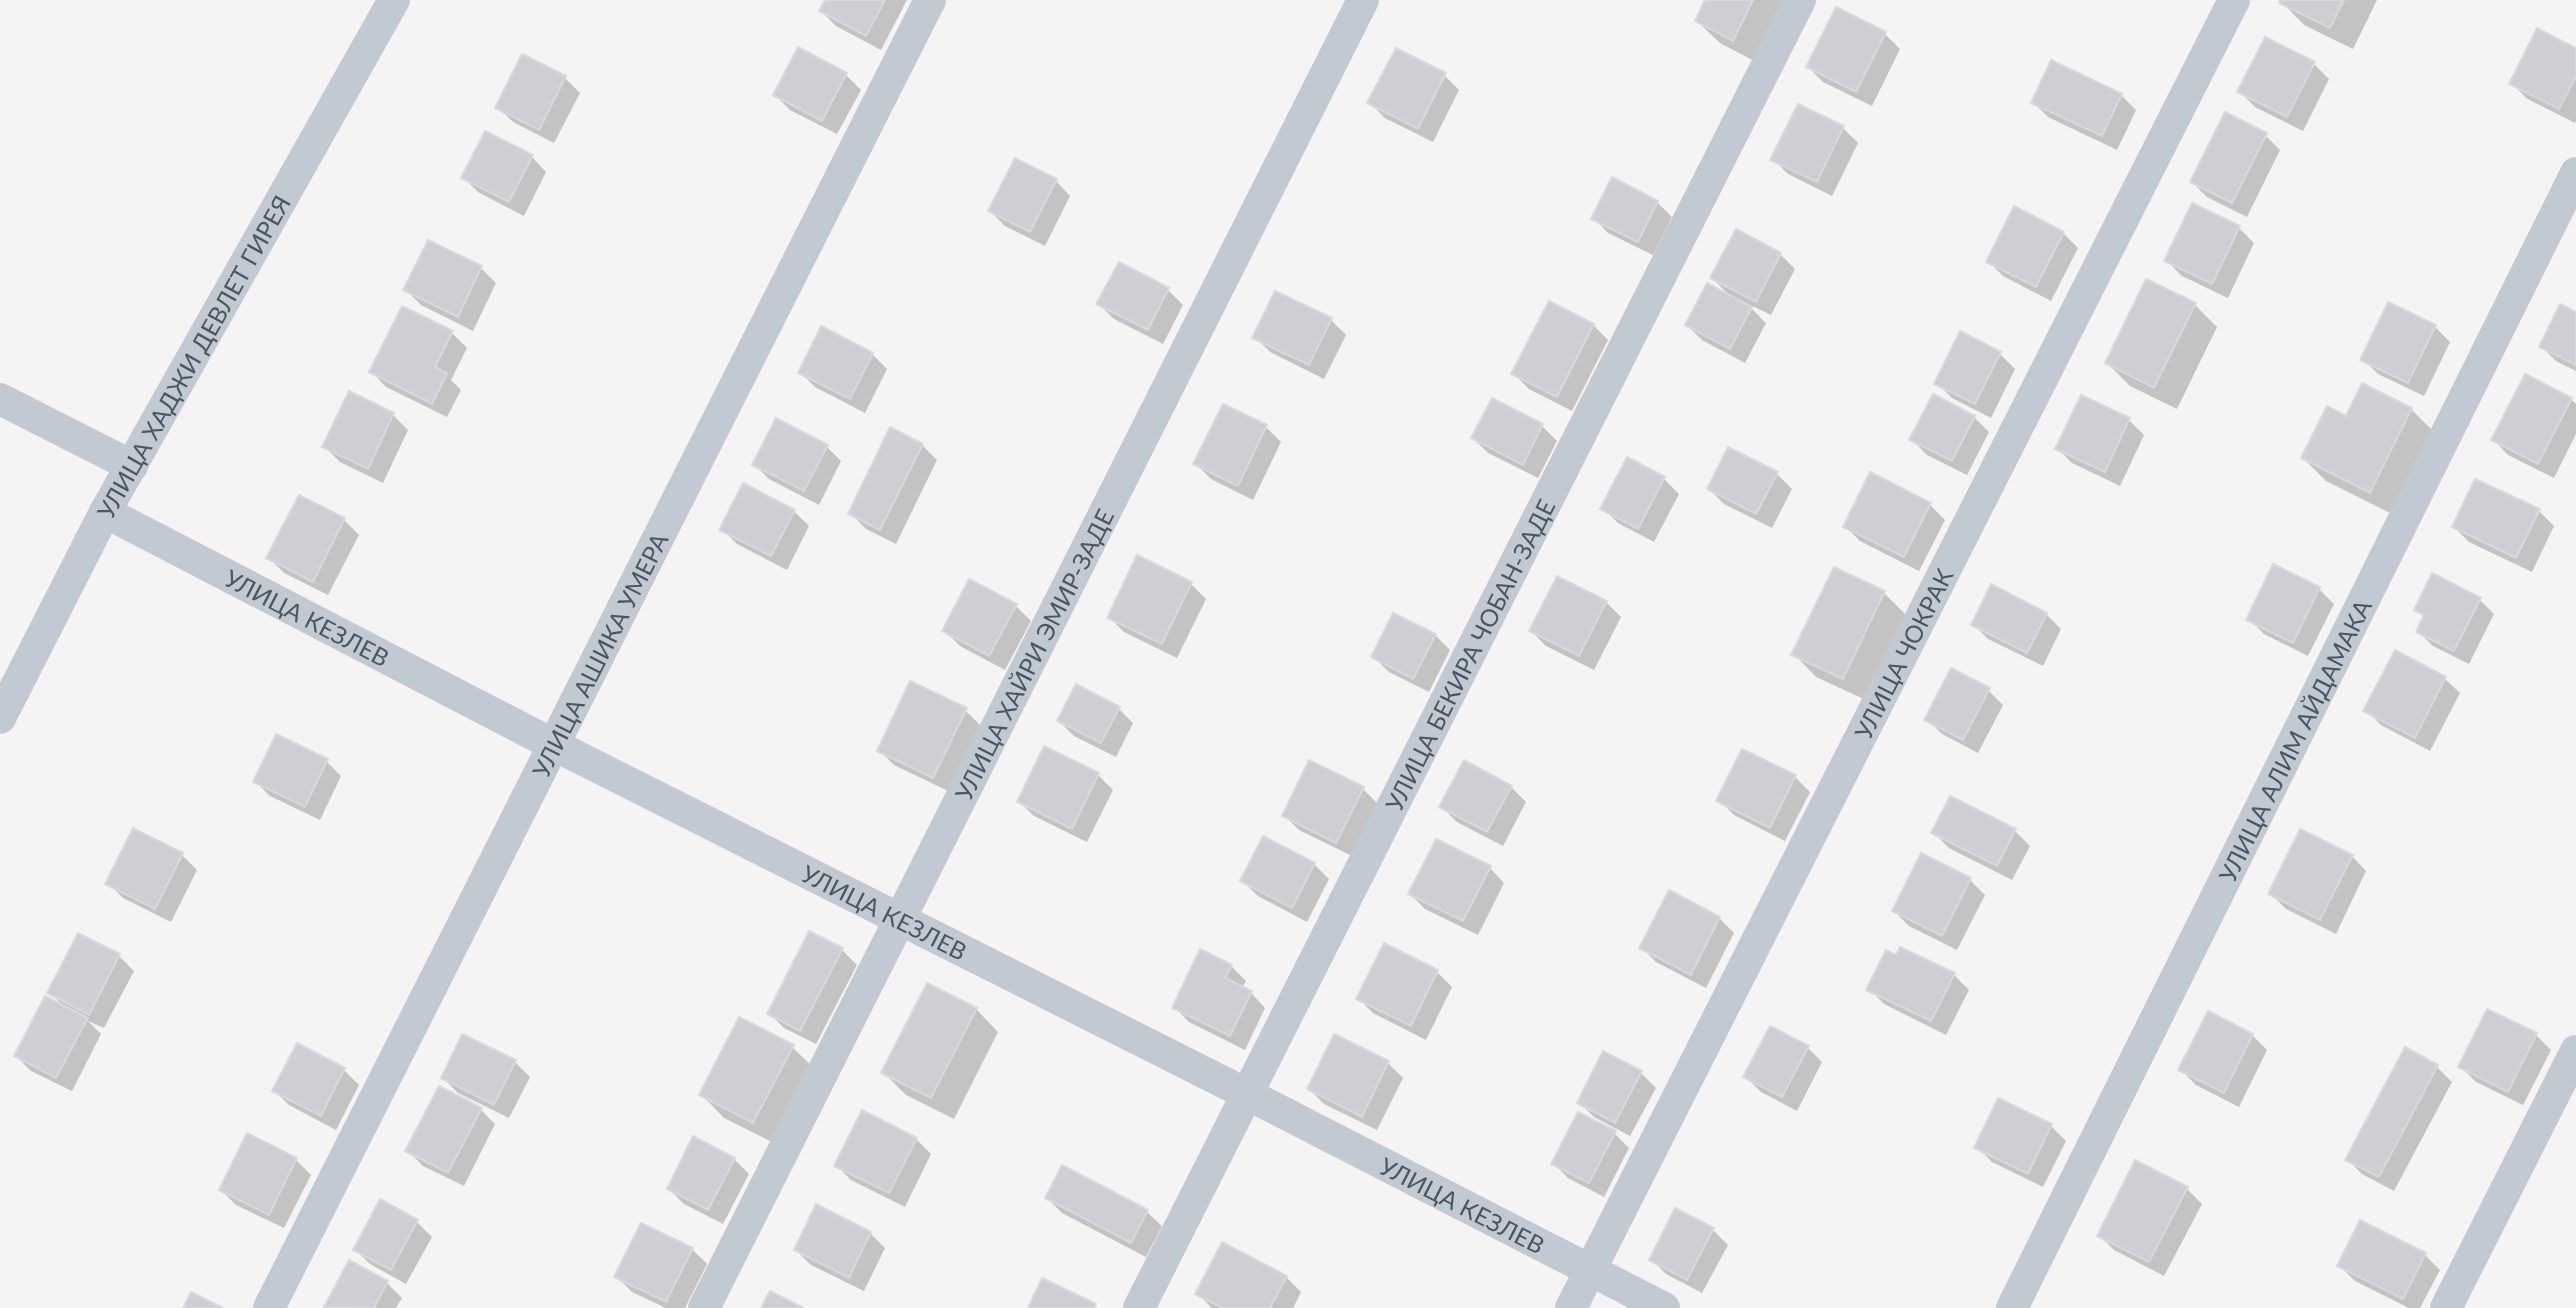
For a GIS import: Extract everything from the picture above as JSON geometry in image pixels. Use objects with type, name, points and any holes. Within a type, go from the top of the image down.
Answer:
[{"type":"street","name":"УЛИЦА ХАДЖИ ДЕВЛЕТ ГИРЕЯ","points":[[0,718],[105,512],[394,0]]},
{"type":"street","name":"УЛИЦА АШИКА УМЕРА","points":[[269,1308],[930,0]]},
{"type":"street","name":"УЛИЦА ХАЙРИ ЭМИР-ЗАДЕ","points":[[704,1308],[1363,0]]},
{"type":"street","name":"УЛИЦА БЕКИРА ЧОБАН-ЗАДЕ","points":[[1139,1308],[1800,0]]},
{"type":"street","name":"УЛИЦА ЧОКРАК","points":[[1571,1308],[2234,0]]},
{"type":"street","name":"УЛИЦА АЛИМ АЙДАМАКА","points":[[2012,1308],[2576,173]]},
{"type":"street","points":[[0,399],[132,466]]},
{"type":"street","name":"УЛИЦА КЕЗЛЕВ","points":[[105,512],[554,745],[1664,1308]]},
{"type":"street","points":[[2446,1308],[2576,1051]]},
{"type":"building","points":[[825,0],[885,0],[866,36],[819,11]]},
{"type":"building","points":[[1705,0],[1753,0],[1733,41],[1695,21]]},
{"type":"building","points":[[2280,0],[2344,0],[2330,28],[2279,3]]},
{"type":"building","points":[[1836,7],[1886,32],[1856,92],[1806,67]]},
{"type":"building","points":[[2537,28],[2576,48],[2576,76],[2559,109],[2509,84]]},
{"type":"building","points":[[2265,37],[2315,62],[2287,117],[2237,92]]},
{"type":"building","points":[[798,47],[847,73],[822,121],[773,95]]},
{"type":"building","points":[[1396,48],[1446,73],[1418,129],[1367,103]]},
{"type":"building","points":[[522,54],[566,76],[539,130],[495,108]]},
{"type":"building","points":[[2051,60],[2122,94],[2102,136],[2031,103]]},
{"type":"building","points":[[1798,104],[1844,126],[1817,182],[1770,160]]},
{"type":"building","points":[[2225,112],[2267,133],[2232,203],[2190,182]]},
{"type":"building","points":[[485,131],[533,155],[509,202],[461,178]]},
{"type":"building","points":[[1015,158],[1057,179],[1030,232],[988,211]]},
{"type":"building","points":[[1612,177],[1658,201],[1638,242],[1591,219]]},
{"type":"building","points":[[2192,203],[2240,226],[2212,284],[2164,261]]},
{"type":"building","points":[[2014,206],[2064,232],[2036,287],[1986,262]]},
{"type":"building","points":[[1736,229],[1781,253],[1756,302],[1710,278]]},
{"type":"building","points":[[428,240],[482,266],[458,317],[403,290]]},
{"type":"building","points":[[1119,262],[1169,288],[1148,330],[1096,304]]},
{"type":"building","points":[[2146,279],[2196,303],[2154,388],[2105,363]]},
{"type":"building","points":[[1707,283],[1752,307],[1730,349],[1685,325]]},
{"type":"building","points":[[1275,291],[1332,318],[1309,365],[1252,338]]},
{"type":"building","points":[[1549,301],[1594,324],[1557,397],[1511,374]]},
{"type":"building","points":[[2388,302],[2436,325],[2408,383],[2360,360]]},
{"type":"building","points":[[2560,304],[2576,312],[2576,365],[2539,347]]},
{"type":"building","points":[[402,306],[453,331],[435,367],[447,373],[432,404],[369,372]]},
{"type":"building","points":[[821,326],[873,353],[850,399],[798,373]]},
{"type":"building","points":[[1960,331],[2001,352],[1975,404],[1934,384]]},
{"type":"building","points":[[2525,374],[2572,398],[2538,464],[2491,440]]},
{"type":"building","points":[[2362,383],[2412,408],[2370,493],[2301,458],[2327,406],[2346,416]]},
{"type":"building","points":[[349,391],[394,413],[368,469],[322,447]]},
{"type":"building","points":[[1933,394],[1975,416],[1952,461],[1909,440]]},
{"type":"building","points":[[2081,395],[2130,418],[2105,472],[2055,449]]},
{"type":"building","points":[[1492,398],[1543,424],[1523,465],[1471,438]]},
{"type":"building","points":[[1223,404],[1267,425],[1238,486],[1193,464]]},
{"type":"building","points":[[776,418],[828,445],[804,491],[752,465]]},
{"type":"building","points":[[890,427],[923,444],[880,530],[848,514]]},
{"type":"building","points":[[1728,447],[1778,472],[1756,514],[1707,489]]},
{"type":"building","points":[[1627,457],[1665,477],[1638,529],[1600,509]]},
{"type":"building","points":[[1870,472],[1931,503],[1904,557],[1843,527]]},
{"type":"building","points":[[2475,479],[2540,509],[2516,558],[2452,527]]},
{"type":"building","points":[[743,483],[795,510],[771,556],[719,530]]},
{"type":"building","points":[[299,495],[345,518],[313,582],[266,558]]},
{"type":"building","points":[[1137,555],[1192,582],[1162,644],[1107,618]]},
{"type":"building","points":[[2273,564],[2320,587],[2293,643],[2246,620]]},
{"type":"building","points":[[1834,567],[1885,591],[1843,679],[1791,655]]},
{"type":"building","points":[[2432,573],[2481,598],[2454,651],[2416,632],[2424,615],[2414,610]]},
{"type":"building","points":[[1557,576],[1607,601],[1579,656],[1529,631]]},
{"type":"building","points":[[969,579],[1017,604],[989,656],[942,631]]},
{"type":"building","points":[[1991,584],[2047,613],[2027,653],[1971,625]]},
{"type":"building","points":[[1393,613],[1436,634],[1413,679],[1371,657]]},
{"type":"building","points":[[2395,650],[2446,677],[2415,738],[2363,711]]},
{"type":"building","points":[[1951,668],[1990,688],[1963,740],[1924,720]]},
{"type":"building","points":[[910,681],[967,708],[933,778],[877,751]]},
{"type":"building","points":[[1076,684],[1120,707],[1101,743],[1057,721]]},
{"type":"building","points":[[276,734],[328,759],[305,807],[253,782]]},
{"type":"building","points":[[1044,746],[1099,773],[1072,829],[1017,802]]},
{"type":"building","points":[[1742,749],[1796,775],[1770,828],[1716,801]]},
{"type":"building","points":[[1309,760],[1364,787],[1336,843],[1282,816]]},
{"type":"building","points":[[1464,760],[1512,786],[1487,832],[1439,807]]},
{"type":"building","points":[[1950,796],[2016,829],[1997,866],[1931,833]]},
{"type":"building","points":[[133,828],[183,853],[155,909],[105,884]]},
{"type":"building","points":[[2300,829],[2353,855],[2320,920],[2268,894]]},
{"type":"building","points":[[1263,836],[1315,863],[1292,908],[1240,881]]},
{"type":"building","points":[[1436,839],[1491,866],[1463,921],[1408,894]]},
{"type":"building","points":[[1921,853],[1971,878],[1942,936],[1892,911]]},
{"type":"building","points":[[1669,890],[1720,917],[1691,975],[1639,948]]},
{"type":"building","points":[[809,931],[843,948],[800,1031],[767,1014]]},
{"type":"building","points":[[78,933],[120,954],[89,1015],[47,993]]},
{"type":"building","points":[[1384,943],[1438,970],[1411,1026],[1356,999]]},
{"type":"building","points":[[1900,947],[1955,973],[1931,1021],[1866,990],[1886,950],[1896,955]]},
{"type":"building","points":[[1200,949],[1232,965],[1225,978],[1252,991],[1230,1036],[1172,1008]]},
{"type":"building","points":[[927,983],[977,1008],[931,1098],[881,1073]]},
{"type":"building","points":[[45,996],[88,1018],[56,1078],[14,1056]]},
{"type":"building","points":[[2487,1009],[2537,1033],[2508,1092],[2458,1067]]},
{"type":"building","points":[[2208,1011],[2253,1034],[2224,1093],[2178,1070]]},
{"type":"building","points":[[739,1017],[794,1045],[753,1123],[699,1095]]},
{"type":"building","points":[[1770,1026],[1809,1046],[1782,1097],[1743,1077]]},
{"type":"building","points":[[462,1034],[516,1060],[494,1105],[441,1078]]},
{"type":"building","points":[[1334,1034],[1389,1061],[1362,1117],[1307,1089]]},
{"type":"building","points":[[297,1043],[345,1068],[321,1116],[272,1091]]},
{"type":"building","points":[[2405,1047],[2438,1065],[2379,1177],[2345,1160]]},
{"type":"building","points":[[1603,1051],[1642,1071],[1615,1123],[1577,1103]]},
{"type":"building","points":[[439,1086],[482,1108],[448,1173],[405,1151]]},
{"type":"building","points":[[1998,1098],[2052,1124],[2028,1174],[1974,1148]]},
{"type":"building","points":[[862,1110],[917,1138],[889,1193],[834,1166]]},
{"type":"building","points":[[1578,1112],[1616,1131],[1589,1183],[1551,1164]]},
{"type":"building","points":[[247,1133],[297,1158],[269,1215],[219,1190]]},
{"type":"building","points":[[693,1136],[735,1158],[708,1210],[667,1189]]},
{"type":"building","points":[[2135,1160],[2188,1187],[2149,1262],[2097,1236]]},
{"type":"building","points":[[1062,1165],[1148,1210],[1131,1243],[1045,1198]]},
{"type":"building","points":[[380,1199],[418,1220],[391,1270],[353,1250]]},
{"type":"building","points":[[816,1204],[871,1232],[849,1278],[794,1250]]},
{"type":"building","points":[[1675,1208],[1714,1228],[1687,1280],[1649,1260]]},
{"type":"building","points":[[2360,1220],[2426,1253],[2403,1299],[2337,1266]]},
{"type":"building","points":[[641,1223],[693,1248],[666,1302],[614,1277]]},
{"type":"building","points":[[1222,1242],[1287,1276],[1270,1308],[1222,1308],[1195,1294]]},
{"type":"building","points":[[349,1260],[388,1281],[374,1308],[324,1307]]},
{"type":"building","points":[[1042,1278],[1096,1304],[1094,1308],[1028,1308]]},
{"type":"building","points":[[770,1291],[804,1308],[761,1308]]},
{"type":"building","points":[[191,1292],[223,1308],[183,1308]]}]
